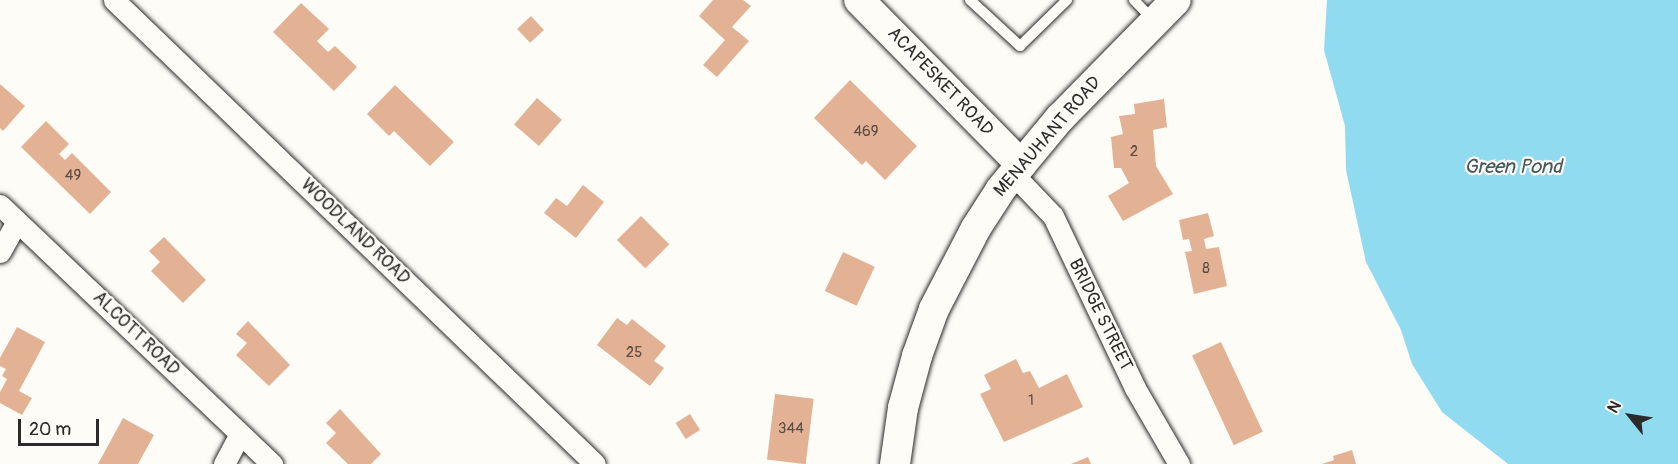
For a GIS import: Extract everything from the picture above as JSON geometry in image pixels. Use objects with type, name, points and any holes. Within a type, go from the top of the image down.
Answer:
[{"type":"main road","name":"ACAPESKET ROAD","points":[[859,0],[1017,169]]},
{"type":"main road","name":"MENAUHANT ROAD","points":[[895,464],[903,408],[934,309],[976,228],[1017,169],[1176,0]]},
{"type":"street","name":"WOODLAND ROAD","points":[[114,0],[595,464]]},
{"type":"street","name":"BRIDGE STREET","points":[[1017,169],[1053,216],[1135,388],[1179,464]]},
{"type":"street","name":"ALCOTT ROAD","points":[[0,205],[272,464]]},
{"type":"street","points":[[0,252],[17,221]]},
{"type":"street","points":[[224,464],[240,434]]},
{"type":"lane","points":[[970,0],[1020,46],[1067,0]]},
{"type":"lane","points":[[1134,0],[1155,21]]},
{"type":"water","name":"Green Pond","points":[[1327,0],[1678,0],[1678,464],[1508,464],[1442,412],[1412,364],[1401,330],[1366,262],[1346,170],[1345,126],[1324,50]]},
{"type":"building","points":[[713,0],[743,0],[751,6],[732,27],[749,41],[717,77],[703,65],[725,40],[699,16]]},
{"type":"building","points":[[301,3],[329,29],[317,41],[328,52],[335,46],[357,67],[334,91],[273,32]]},
{"type":"building","points":[[531,16],[544,30],[530,43],[517,29]]},
{"type":"building","points":[[850,80],[917,146],[885,180],[866,161],[862,165],[814,118]]},
{"type":"building","points":[[0,84],[25,106],[3,131],[0,128]]},
{"type":"building","points":[[395,85],[454,142],[430,166],[394,131],[389,136],[367,114]]},
{"type":"building","points":[[537,98],[562,120],[539,146],[514,124]]},
{"type":"building","points":[[1164,99],[1167,127],[1153,130],[1156,166],[1173,194],[1123,221],[1108,196],[1129,183],[1121,168],[1114,168],[1111,137],[1123,134],[1119,116],[1135,114],[1134,104]]},
{"type":"building","points":[[46,121],[69,144],[59,154],[65,160],[72,153],[111,192],[90,214],[21,147]]},
{"type":"building","points":[[583,185],[604,202],[576,238],[544,213],[556,198],[567,206]]},
{"type":"building","points":[[1208,213],[1214,236],[1204,239],[1206,249],[1219,247],[1227,286],[1194,294],[1185,252],[1192,251],[1189,239],[1183,240],[1179,220]]},
{"type":"building","points":[[641,216],[669,244],[645,268],[617,240]]},
{"type":"building","points":[[164,237],[206,280],[183,303],[151,271],[160,262],[149,251]]},
{"type":"building","points":[[843,252],[875,267],[857,306],[825,291]]},
{"type":"building","points":[[617,318],[627,325],[632,319],[666,346],[654,361],[664,368],[650,386],[597,345]]},
{"type":"building","points":[[248,321],[290,365],[269,386],[236,355],[247,343],[236,334]]},
{"type":"building","points":[[17,327],[45,342],[19,391],[32,398],[22,415],[0,403],[0,392],[7,379],[2,376],[6,369],[0,366],[0,358]]},
{"type":"building","points":[[1221,342],[1263,432],[1234,445],[1192,356]]},
{"type":"building","points":[[1016,359],[1023,373],[1030,371],[1039,388],[1067,374],[1083,407],[1004,442],[980,394],[991,389],[984,375]]},
{"type":"building","points":[[775,394],[814,399],[806,464],[767,460]]},
{"type":"building","points":[[340,409],[381,454],[371,464],[348,464],[326,443],[336,433],[326,423]]},
{"type":"building","points":[[690,414],[700,430],[686,439],[676,423]]},
{"type":"building","points":[[123,418],[154,435],[138,464],[98,464]]},
{"type":"building","points":[[1352,450],[1356,464],[1322,464],[1334,460],[1333,456]]},
{"type":"building","points":[[1088,457],[1091,464],[1071,464]]}]
